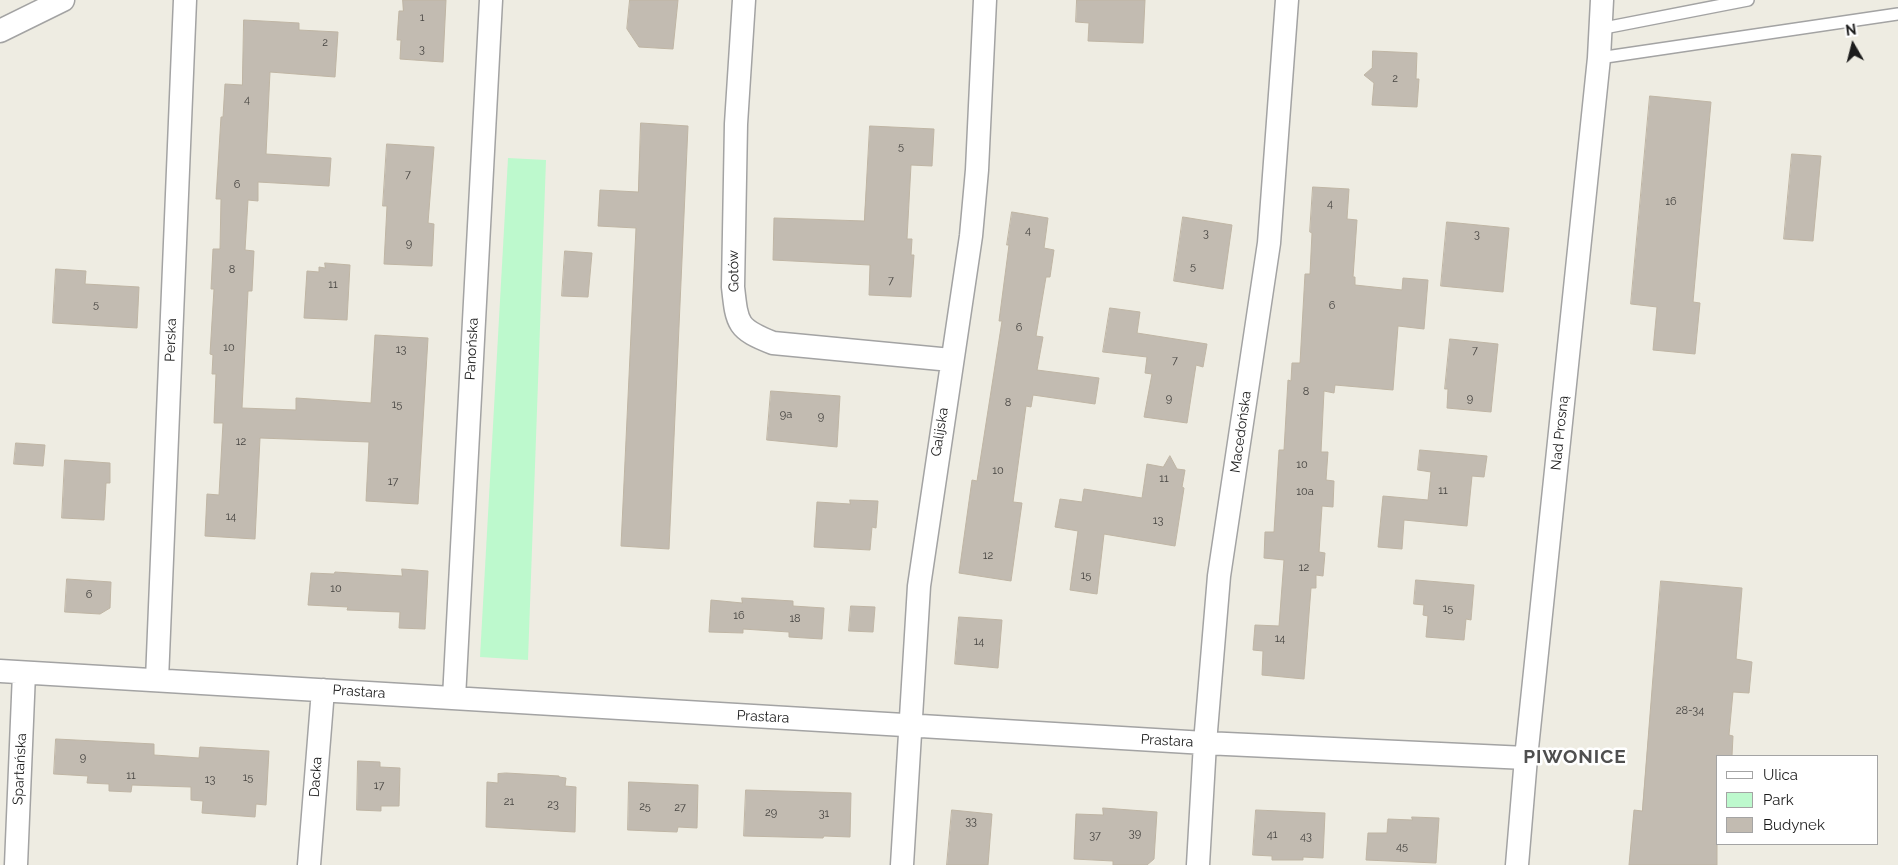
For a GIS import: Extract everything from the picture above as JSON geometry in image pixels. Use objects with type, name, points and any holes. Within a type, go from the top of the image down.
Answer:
[{"type":"street","points":[[0,30],[63,0]]},
{"type":"street","name":"Perska","points":[[157,680],[185,0]]},
{"type":"street","name":"Panońska","points":[[454,698],[491,0]]},
{"type":"street","name":"Gotów","points":[[744,0],[736,124],[732,287],[740,324],[753,335],[773,343],[951,360]]},
{"type":"street","name":"Galijska","points":[[902,865],[919,586],[951,360],[971,236],[977,170],[985,0]]},
{"type":"street","name":"Macedońska","points":[[1198,865],[1205,743],[1219,576],[1269,244],[1287,0]]},
{"type":"street","name":"Nad Prosną","points":[[1517,865],[1526,758],[1599,58],[1602,0]]},
{"type":"street","name":"Prastara","points":[[0,671],[1205,743],[1526,758]]},
{"type":"street","name":"Spartańska","points":[[16,865],[24,673]]},
{"type":"street","name":"Dacka","points":[[309,865],[323,690]]},
{"type":"lane","points":[[1600,29],[1748,0]]},
{"type":"lane","points":[[1599,58],[1898,14]]},
{"type":"green space","points":[[508,158],[546,160],[528,660],[480,657]]},
{"type":"building","points":[[403,0],[446,0],[443,62],[400,59],[401,40],[397,40],[399,11],[403,11]]},
{"type":"building","points":[[630,0],[678,0],[673,49],[639,47],[627,29]]},
{"type":"building","points":[[1077,0],[1145,0],[1143,43],[1088,41],[1089,23],[1076,22]]},
{"type":"building","points":[[244,20],[299,23],[299,30],[338,32],[335,77],[270,72],[266,154],[331,158],[329,186],[258,182],[258,201],[248,200],[245,250],[254,251],[252,291],[248,291],[242,408],[296,410],[296,398],[371,403],[375,335],[428,338],[418,504],[366,501],[369,442],[260,438],[255,539],[205,536],[207,494],[219,495],[223,423],[214,423],[216,374],[212,374],[213,355],[210,354],[214,289],[211,289],[213,249],[220,249],[221,199],[216,199],[221,117],[223,117],[225,84],[242,85]]},
{"type":"building","points":[[1373,51],[1417,53],[1416,79],[1419,79],[1417,107],[1372,105],[1374,83],[1364,75],[1372,68]]},
{"type":"building","points":[[1650,96],[1711,102],[1693,302],[1700,303],[1695,354],[1653,350],[1657,307],[1631,304]]},
{"type":"building","points":[[641,123],[688,126],[669,549],[621,546],[636,228],[598,226],[600,190],[638,192]]},
{"type":"building","points":[[870,126],[934,129],[932,166],[911,165],[907,239],[912,239],[911,255],[914,255],[911,297],[869,295],[870,265],[773,260],[774,218],[864,221]]},
{"type":"building","points":[[387,144],[434,147],[428,223],[434,224],[432,266],[384,264],[387,206],[383,206]]},
{"type":"building","points":[[1792,154],[1821,156],[1813,241],[1784,239]]},
{"type":"building","points":[[1313,187],[1349,189],[1347,219],[1357,220],[1353,277],[1355,277],[1355,285],[1402,290],[1403,278],[1428,280],[1424,329],[1398,326],[1393,390],[1335,385],[1334,393],[1324,391],[1321,452],[1328,452],[1326,480],[1334,481],[1333,507],[1322,506],[1319,552],[1325,553],[1323,576],[1316,575],[1316,588],[1311,588],[1304,679],[1262,675],[1263,651],[1253,650],[1255,625],[1279,626],[1284,560],[1264,558],[1265,532],[1274,532],[1279,450],[1284,450],[1288,380],[1291,381],[1292,363],[1300,363],[1305,274],[1310,274]]},
{"type":"building","points":[[1012,212],[1048,218],[1044,248],[1054,250],[1050,277],[1046,277],[1036,336],[1043,337],[1037,370],[1099,378],[1095,404],[1033,395],[1031,407],[1026,406],[1013,502],[1022,503],[1011,581],[959,573],[972,480],[977,481],[1002,321],[999,321]]},
{"type":"building","points":[[1183,217],[1232,225],[1223,289],[1174,281]]},
{"type":"building","points":[[1447,222],[1509,228],[1503,292],[1441,286]]},
{"type":"building","points":[[565,251],[592,253],[588,297],[562,296]]},
{"type":"building","points":[[325,263],[350,265],[347,320],[304,318],[307,271],[319,272],[319,267],[325,268]]},
{"type":"building","points":[[56,269],[86,271],[85,284],[139,287],[137,328],[53,323]]},
{"type":"building","points":[[1110,308],[1140,312],[1137,333],[1207,344],[1203,367],[1196,365],[1187,423],[1144,417],[1152,374],[1145,373],[1147,357],[1103,352]]},
{"type":"building","points":[[1450,339],[1498,344],[1491,412],[1447,408],[1448,389],[1445,389]]},
{"type":"building","points":[[771,391],[840,396],[837,447],[767,440]]},
{"type":"building","points":[[16,443],[45,445],[43,466],[14,464]]},
{"type":"building","points":[[1420,450],[1487,456],[1484,477],[1472,476],[1467,526],[1404,520],[1402,549],[1378,547],[1383,496],[1428,500],[1431,472],[1418,470]]},
{"type":"building","points":[[1170,456],[1177,469],[1185,470],[1175,546],[1104,534],[1097,594],[1070,590],[1078,531],[1055,527],[1060,499],[1082,502],[1084,489],[1142,498],[1147,464],[1163,467]]},
{"type":"building","points":[[65,460],[110,463],[110,483],[106,483],[104,520],[62,518]]},
{"type":"building","points":[[850,500],[878,501],[876,528],[872,527],[870,550],[814,547],[817,502],[850,504]]},
{"type":"building","points":[[402,569],[428,571],[425,629],[399,628],[400,612],[347,610],[348,607],[308,605],[311,573],[334,574],[335,572],[402,576]]},
{"type":"building","points":[[67,579],[111,582],[110,608],[100,614],[65,612]]},
{"type":"building","points":[[1416,580],[1474,585],[1471,620],[1466,619],[1464,640],[1426,637],[1428,616],[1423,615],[1424,605],[1414,604]]},
{"type":"building","points":[[1661,581],[1742,588],[1736,659],[1752,662],[1749,693],[1733,692],[1729,735],[1733,736],[1732,755],[1716,755],[1717,865],[1629,865],[1634,810],[1642,811]]},
{"type":"building","points":[[742,598],[793,601],[793,606],[824,608],[822,639],[789,637],[789,632],[743,629],[743,633],[709,632],[711,600],[742,603]]},
{"type":"building","points":[[851,606],[875,607],[873,632],[849,631]]},
{"type":"building","points":[[959,617],[1002,620],[998,668],[955,664]]},
{"type":"building","points":[[56,739],[154,744],[154,755],[199,758],[200,747],[269,751],[266,805],[256,804],[255,817],[202,813],[203,801],[191,800],[191,787],[132,785],[131,792],[109,791],[109,784],[87,783],[88,776],[54,774]]},
{"type":"building","points":[[358,761],[380,762],[380,767],[400,768],[399,806],[381,806],[381,811],[357,810]]},
{"type":"building","points":[[498,774],[566,778],[565,786],[576,787],[575,832],[486,827],[487,782],[498,783]]},
{"type":"building","points":[[629,782],[698,785],[697,828],[678,827],[677,832],[628,830]]},
{"type":"building","points":[[746,790],[851,793],[850,837],[744,836]]},
{"type":"building","points":[[1103,808],[1157,812],[1154,859],[1147,865],[1113,865],[1113,861],[1074,859],[1076,814],[1103,815]]},
{"type":"building","points":[[952,810],[992,814],[988,865],[947,865]]},
{"type":"building","points":[[1256,810],[1325,813],[1323,858],[1303,857],[1303,860],[1272,860],[1272,856],[1253,855]]},
{"type":"building","points":[[1412,817],[1439,818],[1436,863],[1366,860],[1368,833],[1387,833],[1388,819],[1412,820]]},
{"type":"district","name":"PIWONICE","points":[[1575,757]]}]
